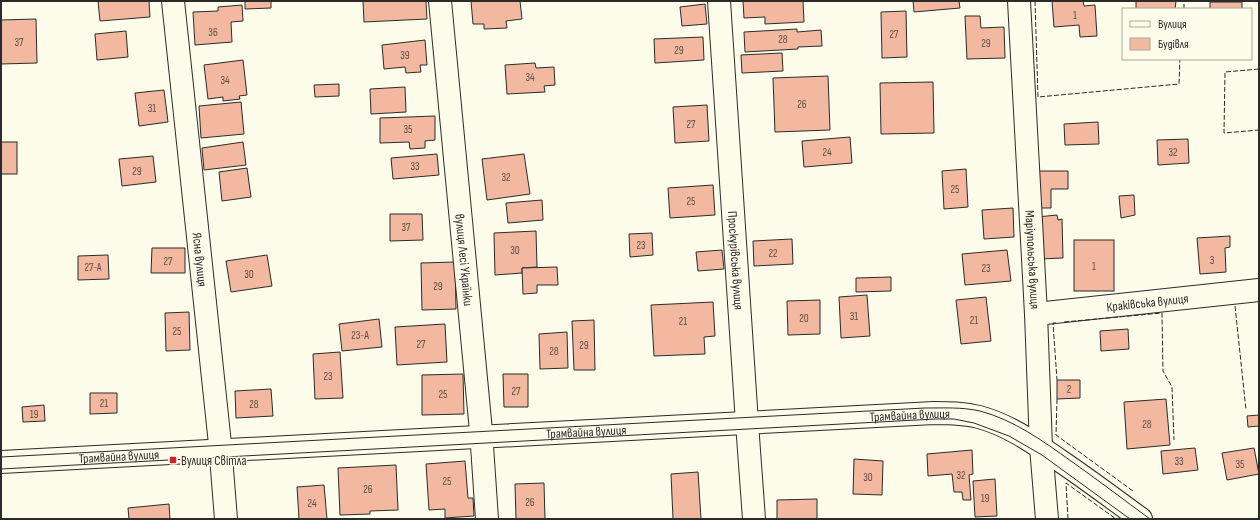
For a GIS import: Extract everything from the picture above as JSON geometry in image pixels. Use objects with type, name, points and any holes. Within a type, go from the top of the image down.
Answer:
[{"type":"street","name":"Ясна вулиця","points":[[173,1],[221,451],[226,519]]},
{"type":"street","name":"вулиця Лесі Українки","points":[[440,1],[482,437],[487,519]]},
{"type":"street","name":"Проскурівська вулиця","points":[[719,1],[746,423],[754,519]]},
{"type":"street","name":"Маріупольська вулиця","points":[[1019,1],[1036,314],[1040,447],[1047,519]]},
{"type":"street","name":"Краківська вулиця","points":[[1036,314],[1259,290]]},
{"type":"street","name":"Трамвайна вулиця","points":[[1,462],[934,413],[961,414],[979,417],[1018,433],[1141,519]]},
{"type":"building","points":[[98,1],[149,1],[150,17],[100,21]]},
{"type":"building","points":[[245,1],[271,1],[271,8],[245,9]]},
{"type":"building","points":[[363,1],[426,1],[427,19],[364,22]]},
{"type":"building","points":[[471,1],[520,1],[522,19],[506,21],[507,28],[484,29],[484,24],[473,24]]},
{"type":"building","points":[[743,1],[803,1],[804,22],[765,24],[765,17],[744,18]]},
{"type":"building","points":[[913,1],[959,1],[960,8],[914,12]]},
{"type":"building","points":[[1052,1],[1083,1],[1084,6],[1095,5],[1097,36],[1080,37],[1079,25],[1054,27]]},
{"type":"building","points":[[1136,1],[1176,1],[1175,8],[1136,8]]},
{"type":"building","points":[[1210,2],[1242,2],[1242,8],[1210,8]]},
{"type":"building","points":[[705,4],[707,24],[682,26],[680,7]]},
{"type":"building","points":[[242,5],[243,21],[231,22],[232,42],[195,45],[193,12],[218,11],[218,7]]},
{"type":"building","points":[[906,11],[907,57],[882,58],[881,12]]},
{"type":"building","points":[[965,16],[980,16],[981,28],[1004,27],[1005,58],[967,59]]},
{"type":"building","points":[[36,19],[37,63],[1,64],[1,20]]},
{"type":"building","points":[[797,29],[797,32],[821,30],[822,46],[745,52],[744,32]]},
{"type":"building","points":[[126,31],[128,57],[97,60],[95,34]]},
{"type":"building","points":[[703,37],[704,60],[655,63],[654,39]]},
{"type":"building","points":[[425,40],[427,65],[420,65],[421,72],[406,73],[405,67],[384,69],[382,45]]},
{"type":"building","points":[[782,53],[783,71],[742,73],[741,55]]},
{"type":"building","points":[[243,60],[247,95],[239,96],[240,99],[223,101],[223,97],[208,99],[204,65]]},
{"type":"building","points":[[535,63],[536,68],[554,67],[555,85],[544,86],[545,92],[507,94],[505,65]]},
{"type":"building","points":[[828,76],[830,130],[775,132],[773,78]]},
{"type":"building","points":[[933,82],[934,133],[881,134],[880,83]]},
{"type":"building","points":[[339,84],[339,96],[315,97],[314,85]]},
{"type":"building","points":[[405,87],[406,112],[371,114],[370,89]]},
{"type":"building","points":[[164,90],[168,122],[139,126],[135,93]]},
{"type":"building","points":[[241,102],[244,134],[201,138],[199,106]]},
{"type":"building","points":[[707,105],[709,141],[675,143],[673,107]]},
{"type":"building","points":[[435,116],[435,140],[425,141],[425,148],[410,149],[409,142],[380,143],[380,118]]},
{"type":"building","points":[[1098,122],[1099,144],[1065,145],[1064,124]]},
{"type":"building","points":[[850,137],[852,163],[804,167],[802,141]]},
{"type":"building","points":[[1188,139],[1189,163],[1158,165],[1157,140]]},
{"type":"building","points":[[1,142],[17,142],[17,174],[1,174]]},
{"type":"building","points":[[243,142],[246,165],[204,170],[202,148]]},
{"type":"building","points":[[437,154],[439,175],[393,179],[391,158]]},
{"type":"building","points":[[524,154],[530,194],[487,200],[482,159]]},
{"type":"building","points":[[153,156],[156,182],[122,186],[119,159]]},
{"type":"building","points":[[247,168],[251,197],[222,201],[219,172]]},
{"type":"building","points":[[966,169],[968,207],[944,209],[942,171]]},
{"type":"building","points":[[1034,171],[1068,171],[1068,189],[1051,189],[1051,208],[1034,208]]},
{"type":"building","points":[[713,185],[715,215],[670,218],[668,188]]},
{"type":"building","points":[[1134,195],[1135,215],[1121,218],[1119,196]]},
{"type":"building","points":[[542,200],[543,220],[508,223],[506,203]]},
{"type":"building","points":[[1013,208],[1014,237],[984,239],[982,210]]},
{"type":"building","points":[[390,214],[422,214],[423,240],[390,241]]},
{"type":"building","points":[[1057,215],[1058,220],[1062,219],[1063,258],[1039,259],[1037,217]]},
{"type":"building","points":[[536,231],[537,267],[522,268],[522,273],[495,275],[494,233]]},
{"type":"building","points":[[652,233],[653,255],[630,257],[629,234]]},
{"type":"building","points":[[1230,236],[1230,247],[1225,248],[1226,272],[1200,274],[1197,238]]},
{"type":"building","points":[[792,239],[793,264],[754,266],[753,241]]},
{"type":"building","points":[[1074,240],[1114,240],[1114,291],[1074,291]]},
{"type":"building","points":[[152,248],[185,248],[185,273],[151,273]]},
{"type":"building","points":[[722,250],[724,269],[698,271],[696,252]]},
{"type":"building","points":[[1007,250],[1011,281],[965,285],[962,254]]},
{"type":"building","points":[[108,255],[109,279],[78,280],[78,256]]},
{"type":"building","points":[[267,255],[272,286],[231,292],[226,261]]},
{"type":"building","points":[[455,262],[456,309],[422,310],[421,263]]},
{"type":"building","points":[[557,267],[558,285],[537,285],[537,293],[523,294],[522,268]]},
{"type":"building","points":[[891,277],[891,291],[856,292],[856,278]]},
{"type":"building","points":[[867,295],[870,336],[841,338],[839,297]]},
{"type":"building","points":[[986,297],[991,341],[961,344],[956,300]]},
{"type":"building","points":[[820,300],[820,334],[788,335],[787,301]]},
{"type":"building","points":[[713,302],[715,336],[704,337],[705,354],[654,356],[651,305]]},
{"type":"building","points":[[189,312],[190,350],[166,351],[165,313]]},
{"type":"building","points":[[379,319],[382,347],[342,351],[339,324]]},
{"type":"building","points":[[594,320],[595,370],[574,370],[572,321]]},
{"type":"building","points":[[445,324],[447,362],[397,365],[395,327]]},
{"type":"building","points":[[1128,329],[1129,349],[1101,351],[1100,331]]},
{"type":"building","points":[[567,332],[568,368],[540,369],[539,334]]},
{"type":"building","points":[[340,352],[343,398],[315,399],[313,354]]},
{"type":"building","points":[[463,374],[464,414],[422,415],[422,375]]},
{"type":"building","points":[[503,374],[528,374],[528,407],[504,407]]},
{"type":"building","points":[[1057,380],[1080,380],[1080,398],[1057,399]]},
{"type":"building","points":[[271,389],[273,416],[236,418],[235,391]]},
{"type":"building","points":[[90,393],[117,393],[117,413],[90,414]]},
{"type":"building","points":[[1166,399],[1170,445],[1127,449],[1124,402]]},
{"type":"building","points":[[44,405],[45,421],[23,422],[22,407]]},
{"type":"building","points":[[1259,415],[1259,426],[1248,427],[1247,416]]},
{"type":"building","points":[[1195,448],[1198,470],[1163,474],[1161,451]]},
{"type":"building","points":[[1254,448],[1259,474],[1227,480],[1222,453]]},
{"type":"building","points":[[972,450],[973,474],[969,475],[971,500],[963,500],[962,492],[954,492],[952,474],[928,476],[927,454]]},
{"type":"building","points":[[854,459],[883,461],[882,495],[853,494]]},
{"type":"building","points":[[465,461],[468,498],[473,498],[474,516],[445,518],[445,509],[429,510],[426,464]]},
{"type":"building","points":[[396,465],[398,510],[370,511],[370,514],[340,515],[338,468]]},
{"type":"building","points":[[698,472],[701,519],[673,519],[671,474]]},
{"type":"building","points":[[995,479],[997,516],[975,517],[973,481]]},
{"type":"building","points":[[544,483],[545,519],[516,519],[515,484]]},
{"type":"building","points":[[324,485],[327,519],[299,519],[297,487]]},
{"type":"building","points":[[817,499],[817,519],[777,519],[777,500]]},
{"type":"building","points":[[169,504],[170,519],[129,519],[128,508]]},
{"type":"tram line","points":[[1,457],[925,408],[960,408],[980,411],[993,415],[1028,432],[1081,468],[1150,519]]},
{"type":"tram line","points":[[1,469],[954,419],[974,423],[1009,436],[1042,455],[1130,519]]},
{"type":"fence","points":[[1035,1],[1038,97],[1179,84],[1180,60]]},
{"type":"fence","points":[[1184,1],[1184,8]]},
{"type":"fence","points":[[1259,69],[1225,72],[1224,133],[1259,130]]},
{"type":"fence","points":[[1235,306],[1246,410]]},
{"type":"fence","points":[[1064,322],[1162,313],[1163,371],[1172,387],[1174,440]]},
{"type":"fence","points":[[1056,323],[1053,323],[1057,380]]},
{"type":"fence","points":[[1057,399],[1056,435],[1133,491]]},
{"type":"fence","points":[[1068,519],[1066,483],[1116,519]]},
{"type":"place","name":"Вулиця Світла","points":[[173,460]]}]
